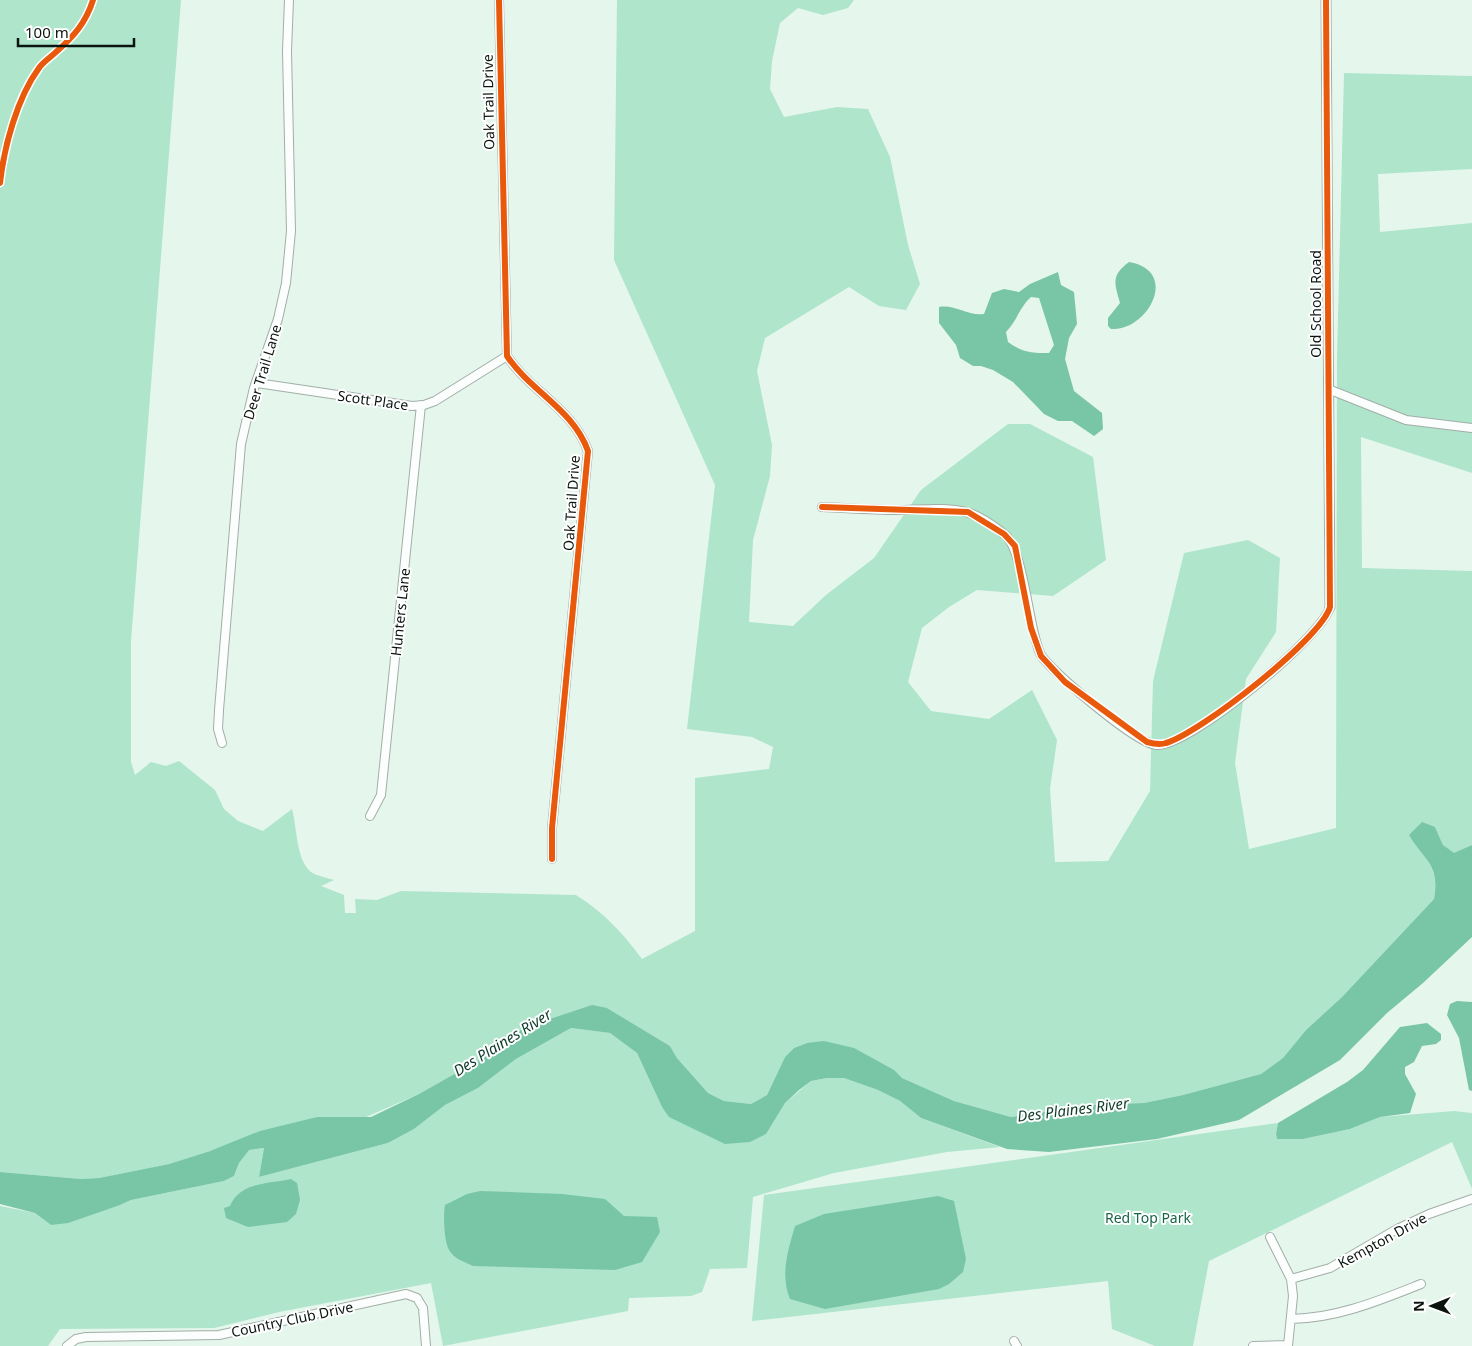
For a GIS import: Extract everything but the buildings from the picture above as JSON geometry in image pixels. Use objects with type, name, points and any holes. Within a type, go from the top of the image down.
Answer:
[{"type":"street","name":"Deer Trail Lane","points":[[222,744],[218,729],[219,710],[238,471],[245,426],[278,320],[290,254],[291,212],[287,51],[289,0]]},
{"type":"street","name":"Oak Trail Drive","points":[[499,0],[507,356],[525,378],[575,424],[588,451],[552,828],[552,859]]},
{"type":"street","name":"Old School Road","points":[[1326,0],[1330,607]]},
{"type":"street","name":"Scott Place","points":[[257,383],[421,406],[435,401],[507,356]]},
{"type":"street","points":[[1328,388],[1355,401],[1406,420],[1472,428]]},
{"type":"street","name":"Hunters Lane","points":[[370,816],[381,795],[421,406]]},
{"type":"street","points":[[822,507],[968,512],[986,521],[1004,534],[1015,546],[1032,628],[1041,656],[1065,682],[1118,723],[1147,742],[1157,745],[1164,744],[1194,731],[1232,705],[1304,642],[1328,615],[1330,607]]},
{"type":"street","name":"Kempton Drive","points":[[1291,1279],[1330,1268],[1397,1229],[1429,1214],[1472,1200]]},
{"type":"street","points":[[1253,1346],[1288,1345],[1293,1296],[1291,1279],[1270,1237]]},
{"type":"street","points":[[1291,1319],[1313,1319],[1338,1314],[1421,1284]]},
{"type":"street","name":"Country Club Drive","points":[[67,1346],[76,1339],[86,1337],[219,1334],[406,1294],[417,1298],[423,1308],[426,1346]]},
{"type":"green space","points":[[0,0],[181,0],[131,641],[131,762],[135,775],[151,762],[166,766],[179,761],[215,790],[224,809],[238,821],[263,831],[292,809],[302,860],[311,872],[334,880],[321,886],[344,895],[345,913],[356,913],[355,899],[377,900],[401,891],[576,895],[612,924],[642,959],[695,931],[695,778],[769,769],[773,747],[752,737],[687,729],[715,485],[614,260],[617,0],[854,0],[848,8],[823,15],[798,8],[780,23],[772,61],[770,89],[784,117],[837,107],[868,109],[890,157],[908,245],[920,284],[906,310],[879,306],[849,287],[765,338],[757,371],[772,445],[770,476],[753,540],[749,622],[793,626],[826,595],[874,558],[921,490],[1008,424],[1030,424],[1093,457],[1106,560],[1053,596],[977,590],[949,607],[922,628],[908,682],[931,711],[989,719],[1032,690],[1057,740],[1050,789],[1055,862],[1108,861],[1150,791],[1153,681],[1184,553],[1248,540],[1280,558],[1276,632],[1246,679],[1235,763],[1249,849],[1336,828],[1337,359],[1344,73],[1472,76],[1472,169],[1378,174],[1380,232],[1472,223],[1472,473],[1361,437],[1362,568],[1472,571],[1472,845],[1454,854],[1443,845],[1435,827],[1416,846],[1432,870],[1435,883],[1434,899],[1342,997],[1306,1030],[1283,1058],[1261,1074],[1183,1095],[1144,1103],[1088,1105],[1011,1117],[954,1101],[902,1078],[884,1065],[807,1043],[794,1048],[785,1057],[767,1095],[751,1104],[724,1101],[708,1093],[677,1058],[670,1046],[607,1008],[523,1028],[493,1052],[419,1094],[366,1117],[317,1117],[169,1164],[99,1178],[81,1179],[0,1172]]},
{"type":"green space","points":[[571,1028],[610,1033],[637,1053],[662,1107],[707,1135],[765,1135],[785,1103],[811,1081],[827,1078],[844,1078],[878,1090],[900,1101],[921,1118],[1000,1147],[947,1152],[834,1173],[753,1197],[747,1268],[710,1269],[702,1292],[691,1296],[629,1298],[628,1311],[443,1346],[431,1283],[279,1312],[214,1328],[60,1329],[48,1346],[0,1346],[0,1206],[35,1213],[51,1225],[131,1200],[224,1181],[234,1176],[239,1163],[248,1150],[264,1148],[259,1177],[388,1143],[414,1129],[445,1105],[478,1088],[516,1059]]},
{"type":"green space","name":"Red Top Park","points":[[1454,1111],[1472,1113],[1472,1189],[1452,1142],[1209,1261],[1193,1346],[1155,1346],[1112,1329],[1108,1281],[752,1321],[764,1195],[1278,1123],[1277,1139],[1303,1139],[1350,1129],[1380,1117]]},
{"type":"water","points":[[1129,262],[1145,268],[1153,277],[1156,288],[1153,300],[1136,321],[1124,327],[1111,329],[1108,326],[1108,318],[1120,303],[1116,276]]},
{"type":"water","points":[[1058,272],[1061,285],[1074,292],[1077,324],[1069,338],[1065,359],[1074,391],[1102,413],[1103,429],[1094,436],[1072,421],[1058,421],[1044,414],[1013,382],[993,370],[981,366],[973,366],[960,358],[956,345],[939,323],[939,307],[950,307],[984,314],[992,293],[1004,289],[1019,292],[1030,284]],"holes":[[[1031,297],[1039,298],[1054,345],[1049,353],[1022,350],[1008,342],[1006,332]]]},
{"type":"water","name":"Des Plaines River","points":[[1422,822],[1435,827],[1443,845],[1454,853],[1472,845],[1472,937],[1423,983],[1387,1013],[1340,1060],[1239,1120],[1157,1139],[1049,1152],[1007,1149],[921,1118],[900,1101],[878,1090],[844,1078],[827,1078],[811,1081],[799,1090],[785,1103],[766,1134],[750,1142],[725,1144],[669,1117],[662,1107],[637,1053],[610,1033],[571,1028],[516,1059],[478,1088],[445,1105],[414,1129],[388,1143],[259,1177],[264,1148],[249,1150],[239,1163],[234,1176],[224,1181],[131,1200],[68,1223],[51,1225],[35,1213],[0,1204],[0,1172],[81,1179],[99,1178],[169,1164],[210,1151],[260,1131],[317,1117],[371,1117],[419,1094],[493,1052],[523,1028],[592,1005],[607,1008],[670,1046],[677,1058],[708,1093],[724,1101],[751,1104],[767,1095],[785,1057],[794,1048],[807,1043],[824,1041],[854,1048],[894,1070],[902,1078],[954,1101],[1011,1117],[1088,1105],[1144,1103],[1183,1095],[1261,1074],[1283,1058],[1306,1030],[1342,997],[1434,899],[1435,878],[1433,870],[1409,835]]},
{"type":"water","points":[[1457,1001],[1472,1002],[1472,1091],[1469,1090],[1459,1038],[1447,1015],[1450,1004]]},
{"type":"water","points":[[1427,1023],[1441,1034],[1441,1040],[1436,1044],[1422,1046],[1414,1062],[1405,1067],[1405,1074],[1416,1094],[1410,1113],[1380,1117],[1350,1129],[1303,1139],[1277,1139],[1278,1123],[1347,1082],[1363,1070],[1400,1027]]},
{"type":"water","points":[[291,1179],[297,1183],[300,1200],[296,1214],[287,1222],[248,1227],[226,1218],[224,1208],[230,1206],[241,1192],[256,1185]]},
{"type":"water","points":[[480,1191],[562,1194],[605,1199],[624,1216],[657,1217],[660,1232],[642,1262],[615,1270],[473,1266],[457,1258],[449,1250],[445,1234],[444,1209],[445,1205],[467,1194]]},
{"type":"water","points":[[938,1196],[954,1201],[966,1259],[963,1272],[949,1284],[939,1289],[825,1309],[790,1299],[785,1272],[795,1226],[824,1214]]},
{"type":"cycle path","points":[[0,183],[8,139],[18,108],[31,80],[41,66],[78,29],[87,16],[93,0]]},
{"type":"cycle path","points":[[499,0],[507,356],[517,369],[562,412],[581,436],[588,451],[552,828],[552,859]]},
{"type":"cycle path","points":[[822,507],[968,512],[1004,534],[1015,546],[1031,628],[1041,656],[1065,682],[1147,742],[1166,743],[1205,722],[1257,683],[1305,640],[1322,622],[1330,607],[1326,0]]}]
